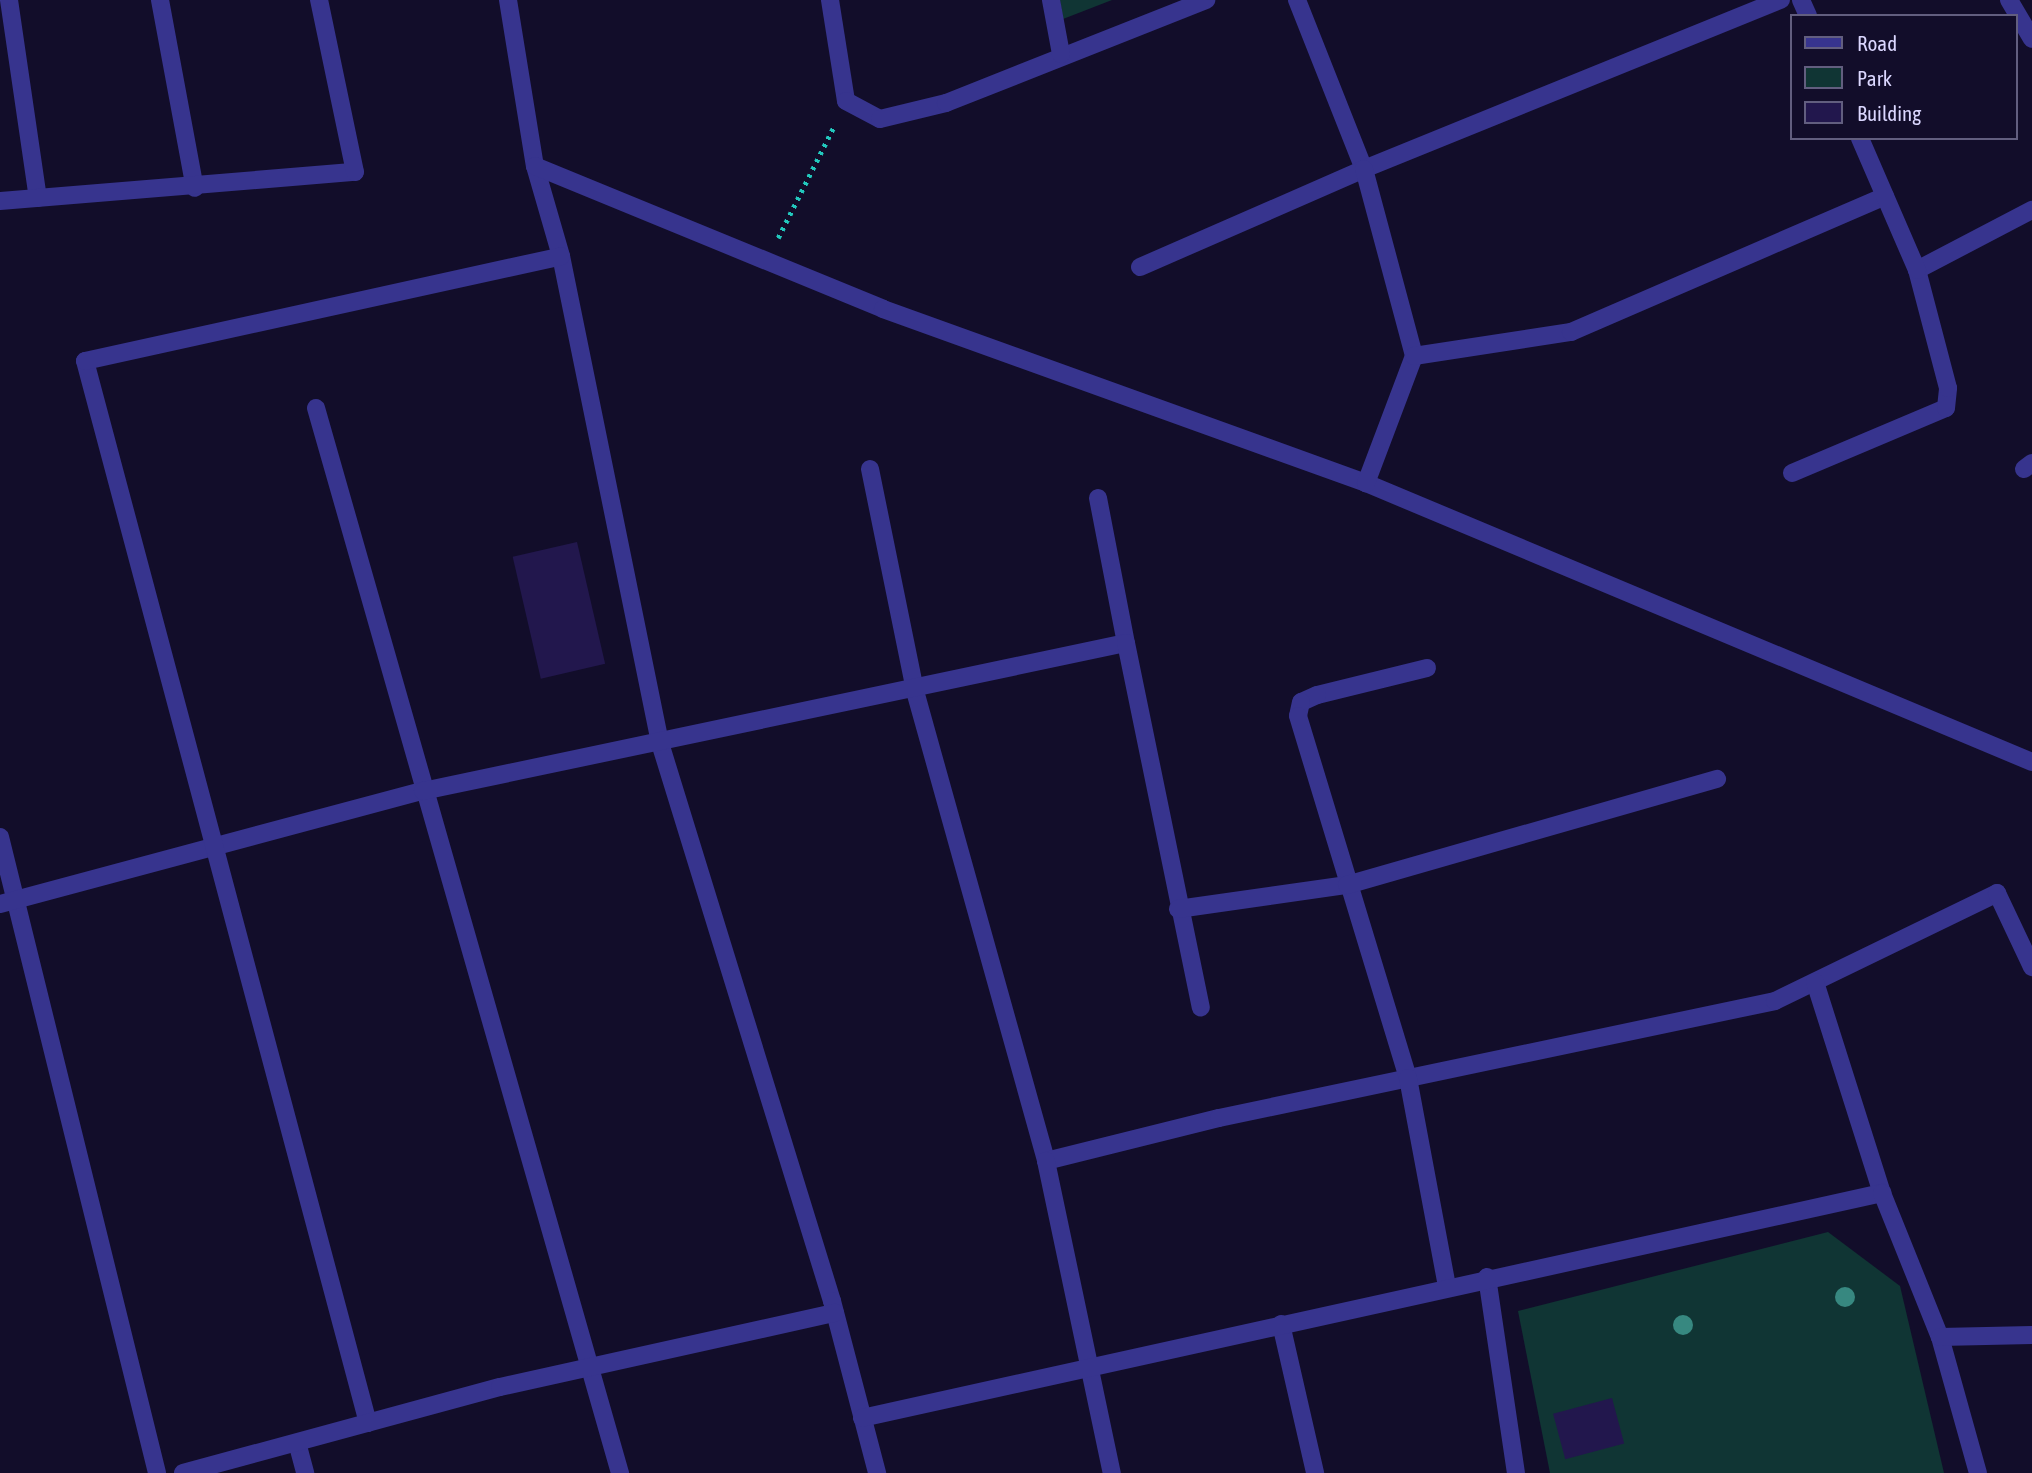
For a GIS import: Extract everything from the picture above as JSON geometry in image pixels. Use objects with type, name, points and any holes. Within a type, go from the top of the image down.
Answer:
[{"type":"street","points":[[9,0],[38,198]]},
{"type":"street","points":[[160,0],[195,188]]},
{"type":"street","points":[[0,201],[195,188],[355,172],[319,0]]},
{"type":"street","points":[[508,0],[535,166],[561,256],[660,743],[835,1313],[877,1473]]},
{"type":"street","points":[[830,0],[846,101],[880,119],[946,103],[1061,54],[1206,0]]},
{"type":"street","points":[[1051,0],[1061,54]]},
{"type":"street","points":[[1297,0],[1364,169],[1414,356],[1366,483]]},
{"type":"street","points":[[1140,267],[1364,169],[1781,0]]},
{"type":"street","points":[[2018,15],[2032,39]]},
{"type":"street","points":[[1792,473],[1946,408],[1948,388],[1917,270],[1861,140]]},
{"type":"street","points":[[535,166],[768,259],[883,309],[1366,483],[2032,761]]},
{"type":"street","points":[[1414,356],[1571,332],[1885,196]]},
{"type":"street","points":[[1917,270],[2032,210]]},
{"type":"street","points":[[368,1423],[211,847],[85,361],[561,256]]},
{"type":"street","points":[[316,408],[423,791],[592,1365],[620,1473]]},
{"type":"street","points":[[870,469],[915,691],[1046,1161],[1112,1473]]},
{"type":"street","points":[[1098,498],[1178,909],[1201,1007]]},
{"type":"street","points":[[9,902],[423,791],[915,691],[1126,643]]},
{"type":"street","points":[[1427,668],[1301,702],[1298,716],[1347,885],[1408,1078],[1447,1286]]},
{"type":"street","points":[[1178,909],[1347,885],[1717,779]]},
{"type":"street","points":[[0,836],[9,902],[157,1473]]},
{"type":"street","points":[[1046,1161],[1408,1078],[1775,1001],[1997,893],[2032,967]]},
{"type":"street","points":[[1815,982],[1882,1193],[1940,1337],[1978,1473]]},
{"type":"street","points":[[862,1418],[1487,1277],[1882,1193]]},
{"type":"street","points":[[1487,1277],[1516,1473]]},
{"type":"street","points":[[183,1473],[298,1446],[368,1423],[592,1365],[835,1313]]},
{"type":"street","points":[[1281,1324],[1315,1473]]},
{"type":"street","points":[[1940,1337],[2032,1335]]},
{"type":"street","points":[[298,1446],[305,1473]]},
{"type":"path","points":[[768,259],[846,101]]},
{"type":"green space","points":[[1060,0],[1112,0],[1063,19]]},
{"type":"green space","points":[[1828,1232],[1900,1286],[1944,1473],[1550,1473],[1518,1311]]},
{"type":"building","points":[[577,542],[605,664],[541,679],[513,557]]},
{"type":"building","points":[[1612,1398],[1624,1443],[1565,1459],[1553,1414]]}]
